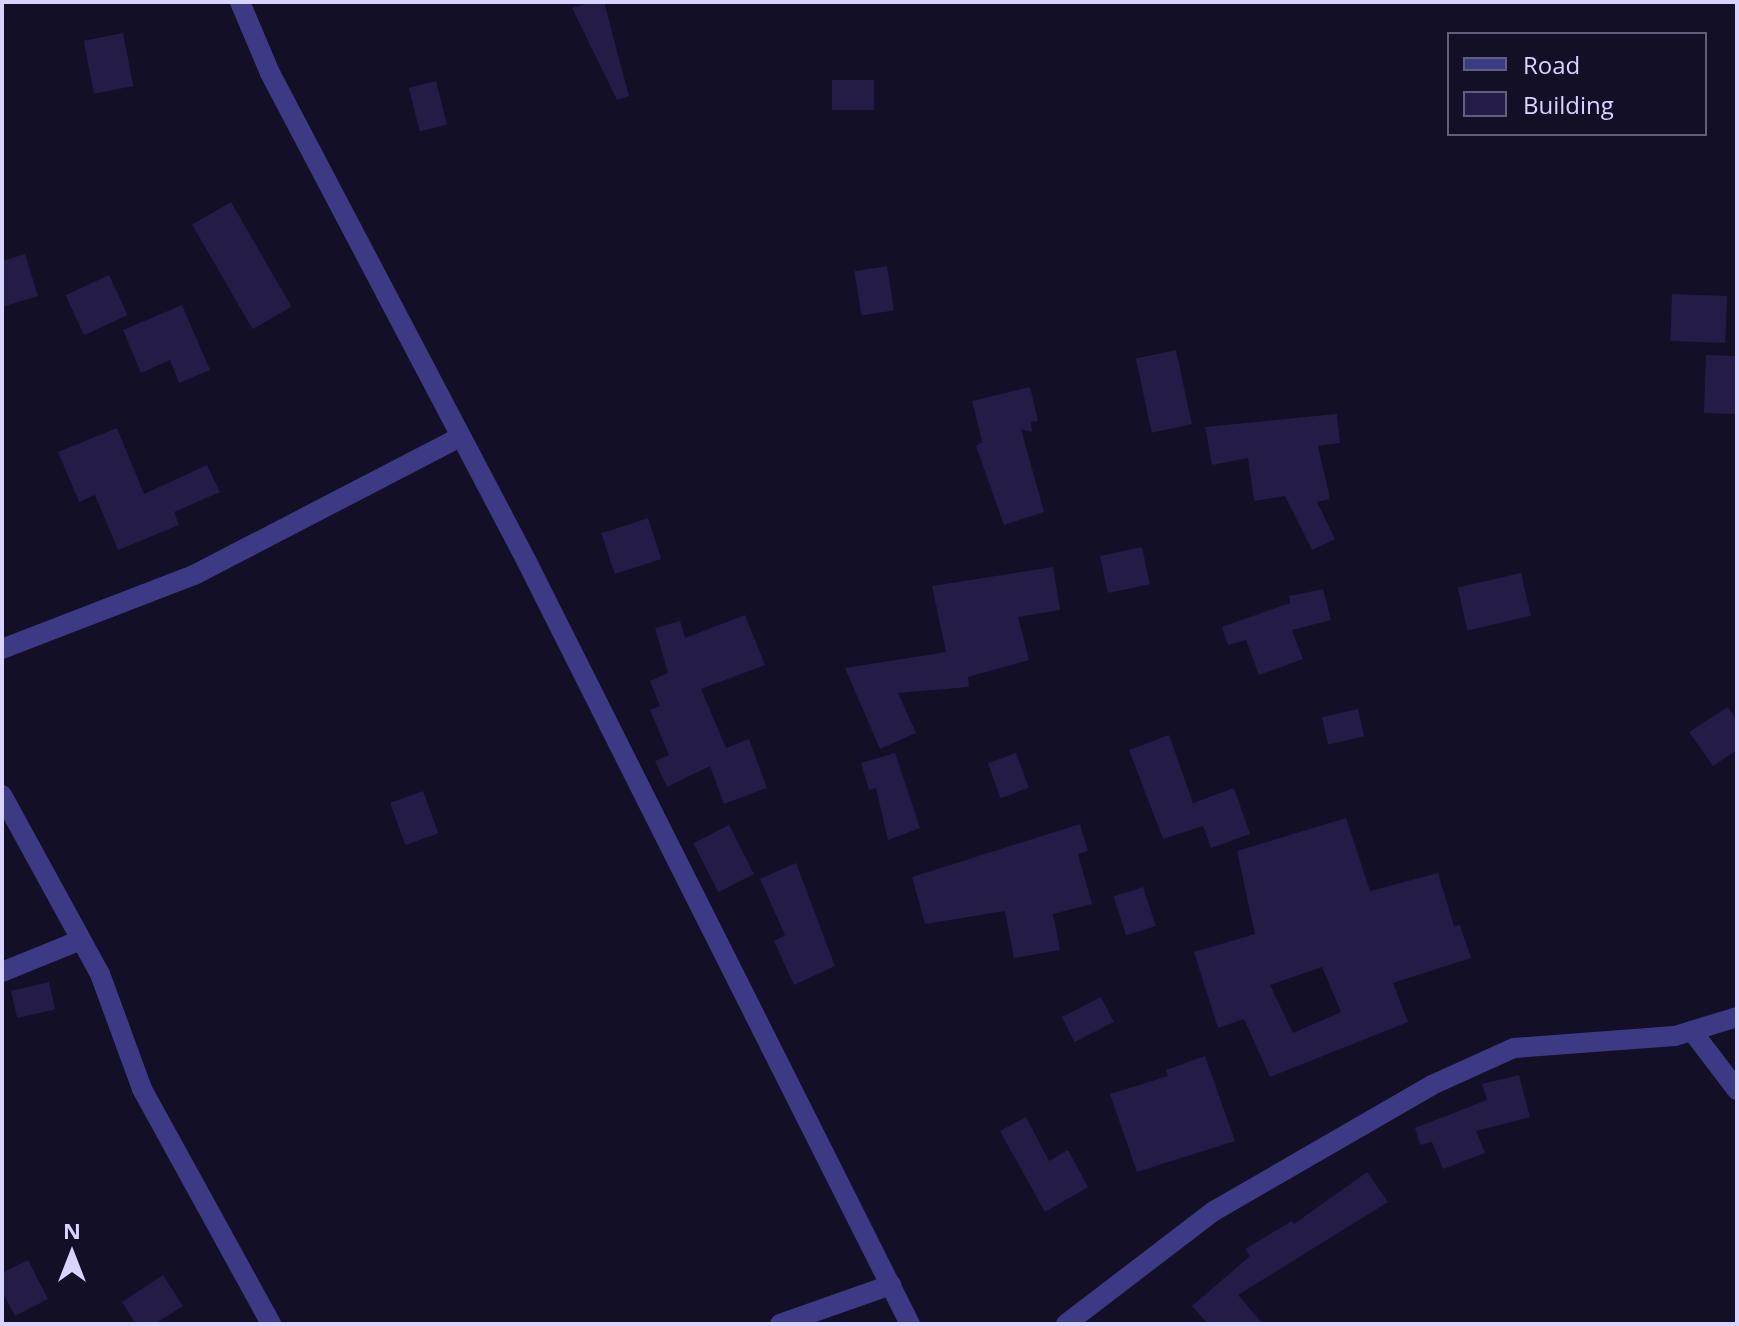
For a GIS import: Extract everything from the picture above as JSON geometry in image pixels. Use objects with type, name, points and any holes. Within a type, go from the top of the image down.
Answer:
[{"type":"street","points":[[240,2],[270,73],[460,437],[910,1324]]},
{"type":"street","points":[[2,649],[194,575],[460,437]]},
{"type":"street","points":[[2,795],[100,974],[142,1089],[271,1324]]},
{"type":"street","points":[[2,972],[81,940]]},
{"type":"street","points":[[1066,1324],[1214,1211],[1432,1085],[1514,1048],[1692,1031],[1737,1017]]},
{"type":"street","points":[[1692,1031],[1737,1090]]},
{"type":"street","points":[[780,1324],[891,1285]]},
{"type":"building","points":[[604,2],[629,96],[617,100],[572,8]]},
{"type":"building","points":[[123,33],[133,86],[94,94],[84,41]]},
{"type":"building","points":[[832,80],[874,80],[874,110],[832,110]]},
{"type":"building","points":[[436,81],[447,125],[420,131],[409,88]]},
{"type":"building","points":[[231,202],[292,307],[253,329],[192,224]]},
{"type":"building","points":[[25,254],[38,296],[2,307],[2,261]]},
{"type":"building","points":[[887,266],[894,310],[861,316],[854,271]]},
{"type":"building","points":[[109,275],[128,315],[84,335],[65,295]]},
{"type":"building","points":[[1672,294],[1727,296],[1725,343],[1670,341]]},
{"type":"building","points":[[182,305],[210,370],[179,383],[170,360],[141,373],[123,330]]},
{"type":"building","points":[[1176,350],[1192,424],[1152,433],[1136,359]]},
{"type":"building","points":[[1706,355],[1737,356],[1735,414],[1704,413]]},
{"type":"building","points":[[1030,387],[1038,421],[1031,422],[1032,432],[1021,429],[1044,512],[1004,525],[976,446],[982,442],[972,401]]},
{"type":"building","points":[[1337,414],[1340,443],[1318,446],[1330,499],[1317,502],[1335,539],[1312,550],[1285,496],[1254,501],[1248,458],[1212,465],[1205,427]]},
{"type":"building","points":[[117,428],[144,494],[207,465],[220,492],[174,512],[179,525],[118,550],[95,495],[79,502],[58,452]]},
{"type":"building","points":[[648,518],[661,559],[615,574],[601,533]]},
{"type":"building","points":[[1142,547],[1150,584],[1108,593],[1100,556]]},
{"type":"building","points":[[1053,567],[1060,610],[1018,617],[1029,660],[968,677],[969,687],[898,693],[916,733],[880,749],[845,668],[946,652],[932,586]]},
{"type":"building","points":[[1521,573],[1531,616],[1468,630],[1458,588]]},
{"type":"building","points":[[1323,589],[1331,620],[1292,630],[1303,659],[1259,675],[1246,640],[1228,645],[1222,627],[1290,603],[1289,596]]},
{"type":"building","points":[[745,615],[765,665],[701,689],[726,748],[749,739],[767,788],[724,804],[710,766],[667,787],[655,761],[669,755],[650,710],[660,706],[650,681],[668,673],[655,628],[680,621],[685,638]]},
{"type":"building","points":[[1728,707],[1737,721],[1737,750],[1713,766],[1689,732]]},
{"type":"building","points":[[1358,709],[1364,736],[1328,745],[1322,717]]},
{"type":"building","points":[[1169,735],[1193,803],[1234,788],[1250,834],[1211,848],[1203,826],[1163,839],[1129,750]]},
{"type":"building","points":[[895,753],[920,828],[888,840],[876,788],[869,790],[861,763]]},
{"type":"building","points":[[1016,753],[1029,788],[1000,798],[988,763]]},
{"type":"building","points":[[423,791],[438,833],[406,845],[390,803]]},
{"type":"building","points":[[1346,818],[1370,891],[1438,873],[1454,926],[1460,925],[1471,958],[1393,983],[1408,1022],[1270,1077],[1244,1019],[1218,1028],[1194,952],[1255,934],[1237,851]],"holes":[[[1322,967],[1341,1012],[1293,1033],[1270,985]]]},
{"type":"building","points":[[1080,824],[1088,851],[1078,854],[1092,904],[1053,914],[1060,950],[1014,958],[1005,911],[925,924],[912,877]]},
{"type":"building","points":[[729,825],[754,874],[718,892],[693,843]]},
{"type":"building","points":[[796,863],[835,966],[794,985],[774,941],[785,935],[760,879]]},
{"type":"building","points":[[1143,887],[1156,926],[1126,936],[1114,897]]},
{"type":"building","points":[[49,982],[55,1009],[17,1018],[11,991]]},
{"type":"building","points":[[1101,997],[1114,1022],[1075,1042],[1062,1017]]},
{"type":"building","points":[[1205,1056],[1235,1141],[1137,1172],[1110,1094],[1168,1076],[1166,1070]]},
{"type":"building","points":[[1519,1075],[1530,1117],[1476,1131],[1485,1153],[1443,1169],[1432,1142],[1420,1145],[1415,1128],[1487,1100],[1482,1084]]},
{"type":"building","points":[[1026,1117],[1049,1161],[1068,1150],[1088,1187],[1045,1212],[1000,1131]]},
{"type":"building","points":[[1367,1172],[1388,1202],[1238,1295],[1263,1324],[1208,1324],[1192,1306],[1250,1256],[1245,1249],[1292,1221],[1294,1224]]},
{"type":"building","points":[[28,1260],[48,1299],[15,1316],[2,1291],[2,1273]]},
{"type":"building","points":[[163,1275],[183,1306],[155,1324],[136,1324],[122,1302]]}]
